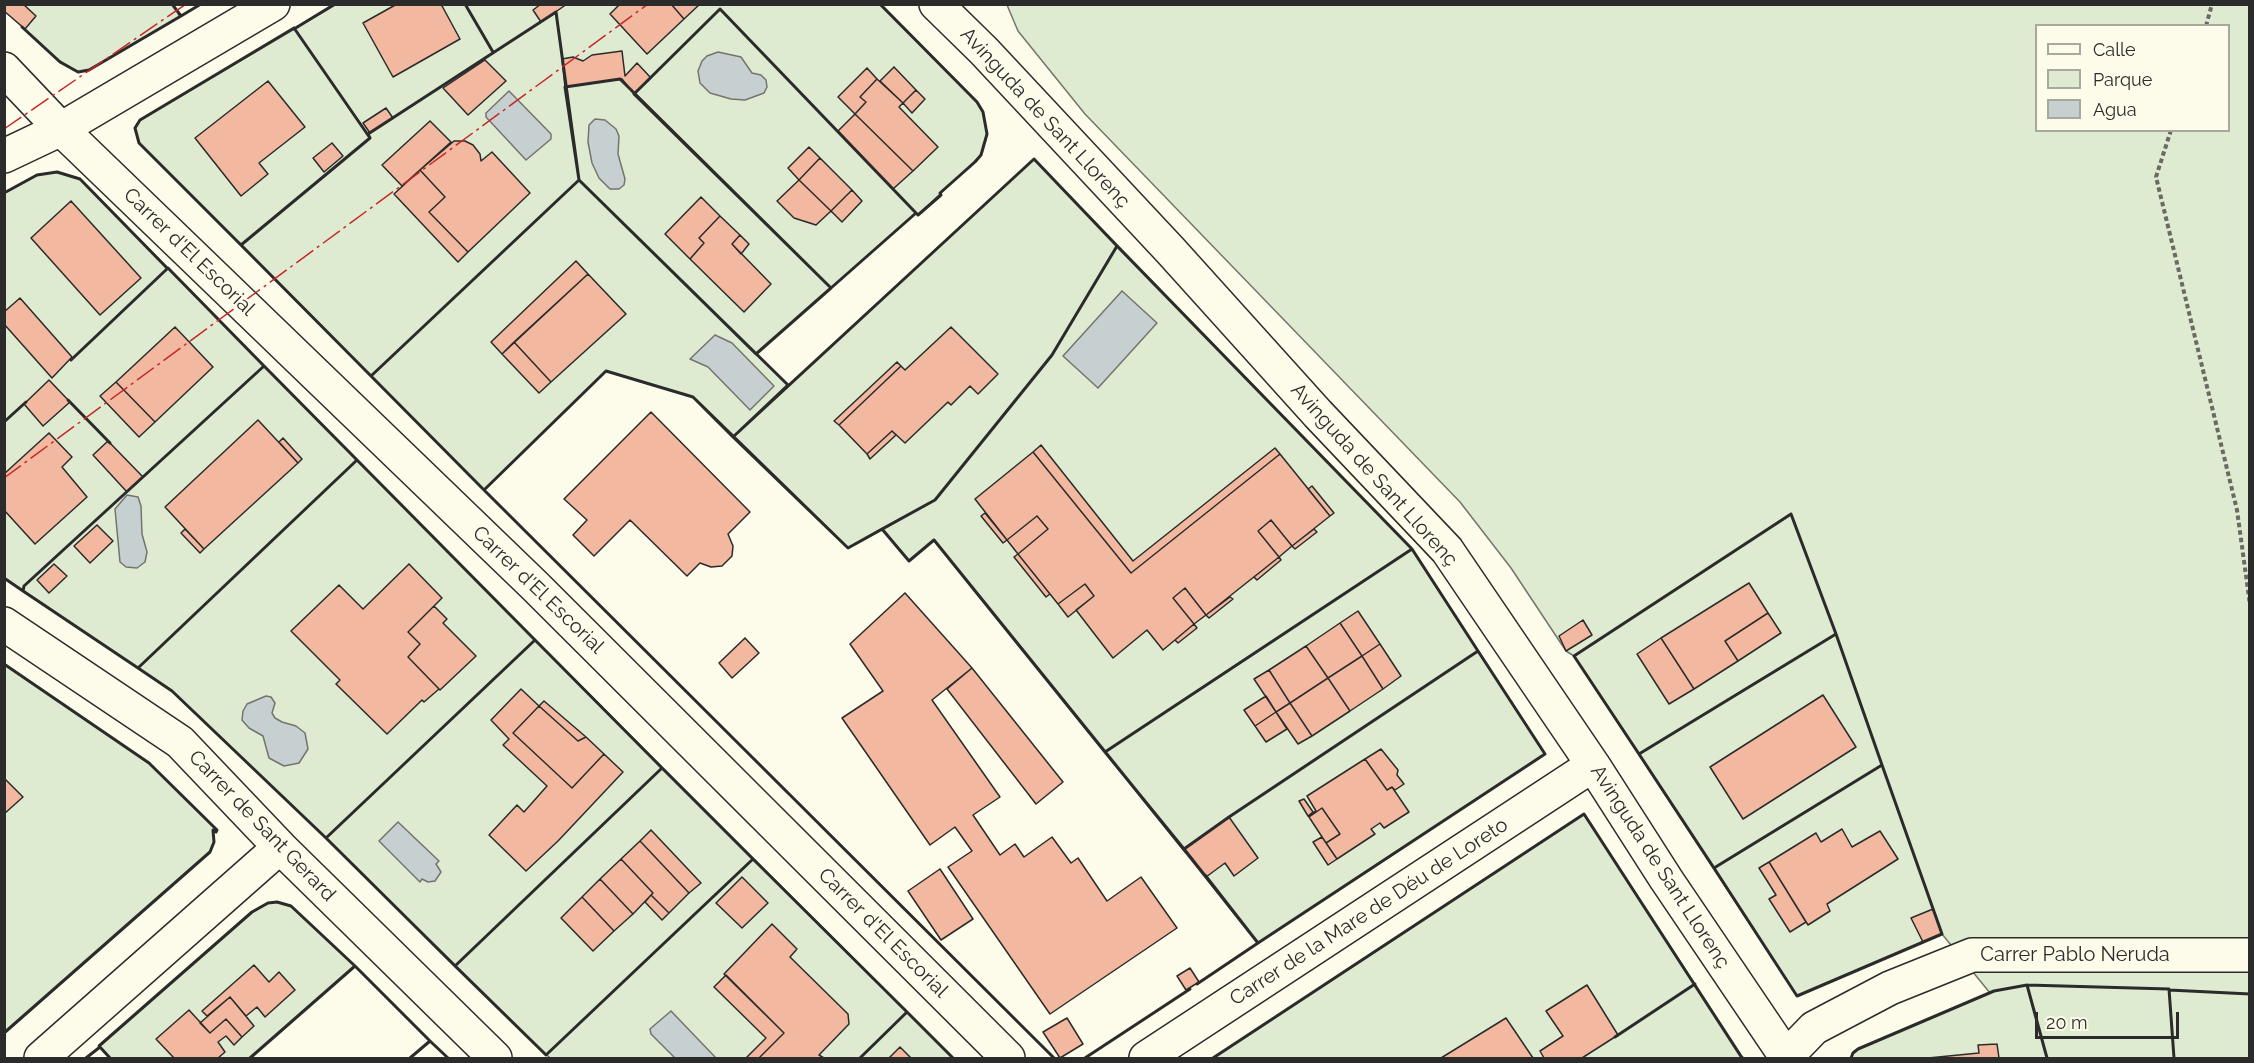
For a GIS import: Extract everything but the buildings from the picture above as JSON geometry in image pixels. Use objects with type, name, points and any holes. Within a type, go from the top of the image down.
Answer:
[{"type":"street","points":[[4,156],[61,129],[273,4]]},
{"type":"street","name":"Avinguda de Sant Llorenç","points":[[936,4],[984,51],[1171,251],[1318,414],[1447,550],[1593,765],[1786,1058]]},
{"type":"street","points":[[969,4],[984,51]]},
{"type":"street","name":"Carrer d'El Escorial","points":[[4,69],[61,129],[535,585],[1008,1059]]},
{"type":"street","name":"Carrer de Sant Gerard","points":[[4,624],[180,742],[280,847],[495,1059]]},
{"type":"street","name":"Carrer de la Mare de Déu de Loreto","points":[[1146,1059],[1593,765]]},
{"type":"street","points":[[41,1059],[280,847]]},
{"type":"street","name":"Carrer Pablo Neruda","points":[[1786,1058],[1814,1028],[1890,988],[1972,955],[2250,954]]},
{"type":"path","points":[[2207,24],[2212,4]]},
{"type":"path","points":[[2170,132],[2156,177],[2237,510],[2250,605]]},
{"type":"green space","points":[[5,4],[172,4],[181,16],[89,70],[78,72],[60,61],[5,11]]},
{"type":"green space","points":[[335,5],[880,5],[977,102],[983,112],[987,134],[981,155],[918,215],[916,213],[756,354],[788,385],[1034,159],[1412,549],[1545,754],[1258,943],[934,540],[909,561],[882,529],[848,548],[693,397],[606,371],[484,490],[139,143],[135,128],[140,120]]},
{"type":"green space","points":[[1007,5],[2249,5],[2249,1058],[1851,1058],[1858,1049],[1990,993],[1942,934],[1797,996],[1574,656],[1566,651],[1511,568],[1460,502],[1085,114],[1018,31]]},
{"type":"green space","points":[[57,172],[80,179],[535,640],[953,1058],[550,1058],[326,838],[172,691],[5,578],[4,193],[37,175]]},
{"type":"green space","points":[[4,664],[149,763],[217,830],[213,831],[214,842],[210,852],[5,1033]]},
{"type":"green space","points":[[1584,814],[1743,1058],[1213,1058]]},
{"type":"green space","points":[[277,902],[291,906],[355,966],[250,1058],[110,1058],[99,1046],[252,912],[268,903]]},
{"type":"water","points":[[718,52],[741,57],[752,73],[761,75],[766,80],[767,87],[764,93],[745,100],[710,93],[700,83],[698,71],[707,56]]},
{"type":"water","points":[[509,91],[551,134],[551,139],[526,160],[486,117],[486,113]]},
{"type":"water","points":[[595,119],[605,120],[616,129],[619,136],[618,154],[625,179],[624,185],[619,189],[610,189],[599,178],[592,163],[588,142],[589,125]]},
{"type":"water","points":[[1122,291],[1157,323],[1098,388],[1063,356]]},
{"type":"water","points":[[715,335],[732,343],[774,386],[750,410],[708,367],[690,359]]},
{"type":"water","points":[[127,495],[138,497],[141,506],[142,534],[147,552],[145,562],[137,568],[126,567],[120,562],[115,509]]},
{"type":"water","points":[[266,696],[271,697],[275,703],[272,713],[275,718],[296,726],[305,733],[308,749],[299,763],[284,766],[269,758],[263,736],[249,728],[242,720],[247,704]]},
{"type":"water","points":[[398,822],[439,861],[436,864],[441,872],[435,881],[428,882],[422,879],[420,882],[379,841]]},
{"type":"water","points":[[671,1011],[716,1058],[675,1058],[651,1034],[650,1029]]},
{"type":"wall","points":[[22,27],[60,62],[78,72],[89,70],[181,16],[172,4]]},
{"type":"wall","points":[[179,14],[181,16],[201,4]]},
{"type":"wall","points":[[294,29],[335,4]]},
{"type":"wall","points":[[465,4],[493,52]]},
{"type":"wall","points":[[880,4],[977,102],[983,112],[987,134],[981,155],[975,162],[918,215],[915,212]]},
{"type":"wall","points":[[720,9],[916,213],[831,288],[634,94],[720,9]]},
{"type":"wall","points":[[556,12],[579,180],[371,376],[241,245],[370,138],[368,134],[556,12]]},
{"type":"wall","points":[[294,28],[370,138],[241,245],[139,143],[135,128],[140,120],[294,28]]},
{"type":"wall","points":[[620,79],[831,288],[756,354],[579,180],[565,87],[620,79]]},
{"type":"wall","points":[[1034,159],[1117,246],[1052,355],[935,500],[848,548],[733,437],[1034,159]]},
{"type":"wall","points":[[4,193],[37,175],[57,172],[80,179],[167,268]]},
{"type":"wall","points":[[579,180],[788,385],[733,437],[693,397],[606,371],[484,490],[371,376],[579,180]]},
{"type":"wall","points":[[1117,246],[1412,549],[1105,752],[934,540],[909,561],[882,529],[935,500],[1052,355],[1117,246]]},
{"type":"wall","points":[[71,360],[168,268],[263,367]]},
{"type":"wall","points":[[264,366],[357,460],[138,668],[23,591],[24,586],[264,366]]},
{"type":"wall","points":[[1054,1058],[484,490],[606,371],[693,397],[848,548],[882,529],[909,561],[934,540],[1186,852]]},
{"type":"wall","points":[[68,400],[110,443]]},
{"type":"wall","points":[[4,422],[26,402]]},
{"type":"wall","points":[[357,460],[535,640],[326,838],[172,691],[138,668],[357,460]]},
{"type":"wall","points":[[1791,514],[1836,634],[1639,754],[1574,656],[1791,514]]},
{"type":"wall","points":[[1412,549],[1478,651],[1184,849],[1105,752],[1412,549]]},
{"type":"wall","points":[[4,578],[23,591],[23,589]]},
{"type":"wall","points":[[1836,634],[1882,765],[1714,868],[1639,754],[1836,634]]},
{"type":"wall","points":[[535,640],[662,768],[455,966],[326,838],[535,640]]},
{"type":"wall","points":[[1478,651],[1545,754],[1258,943],[1184,849],[1478,651]]},
{"type":"wall","points":[[4,664],[149,763],[217,830],[216,832],[213,830],[214,842],[210,852],[4,1033]]},
{"type":"wall","points":[[1882,765],[1942,934],[1797,996],[1714,868],[1882,765]]},
{"type":"wall","points":[[662,768],[753,859],[546,1055],[455,966],[662,768]]},
{"type":"wall","points":[[1213,1058],[1584,814],[1743,1058]]},
{"type":"wall","points":[[752,860],[907,1012],[860,1058]]},
{"type":"wall","points":[[1197,984],[1258,943],[1205,875]]},
{"type":"wall","points":[[110,1058],[99,1046],[252,912],[268,903],[277,902],[291,906],[355,966],[250,1058]]},
{"type":"wall","points":[[354,967],[430,1041],[410,1058]]},
{"type":"wall","points":[[1615,1037],[1695,984]]},
{"type":"wall","points":[[2027,985],[2047,1058]]},
{"type":"wall","points":[[1851,1058],[1858,1049],[1994,991],[2027,985],[2169,989],[2174,1058]]},
{"type":"wall","points":[[1085,1058],[1190,989]]},
{"type":"wall","points":[[2169,990],[2250,994]]},
{"type":"wall","points":[[907,1012],[953,1058]]},
{"type":"wall","points":[[428,1043],[430,1041],[448,1058]]},
{"type":"wall","points":[[86,1058],[100,1047]]},
{"type":"power","points":[[4,129],[186,4]]},
{"type":"power","points":[[4,478],[648,4]]}]
